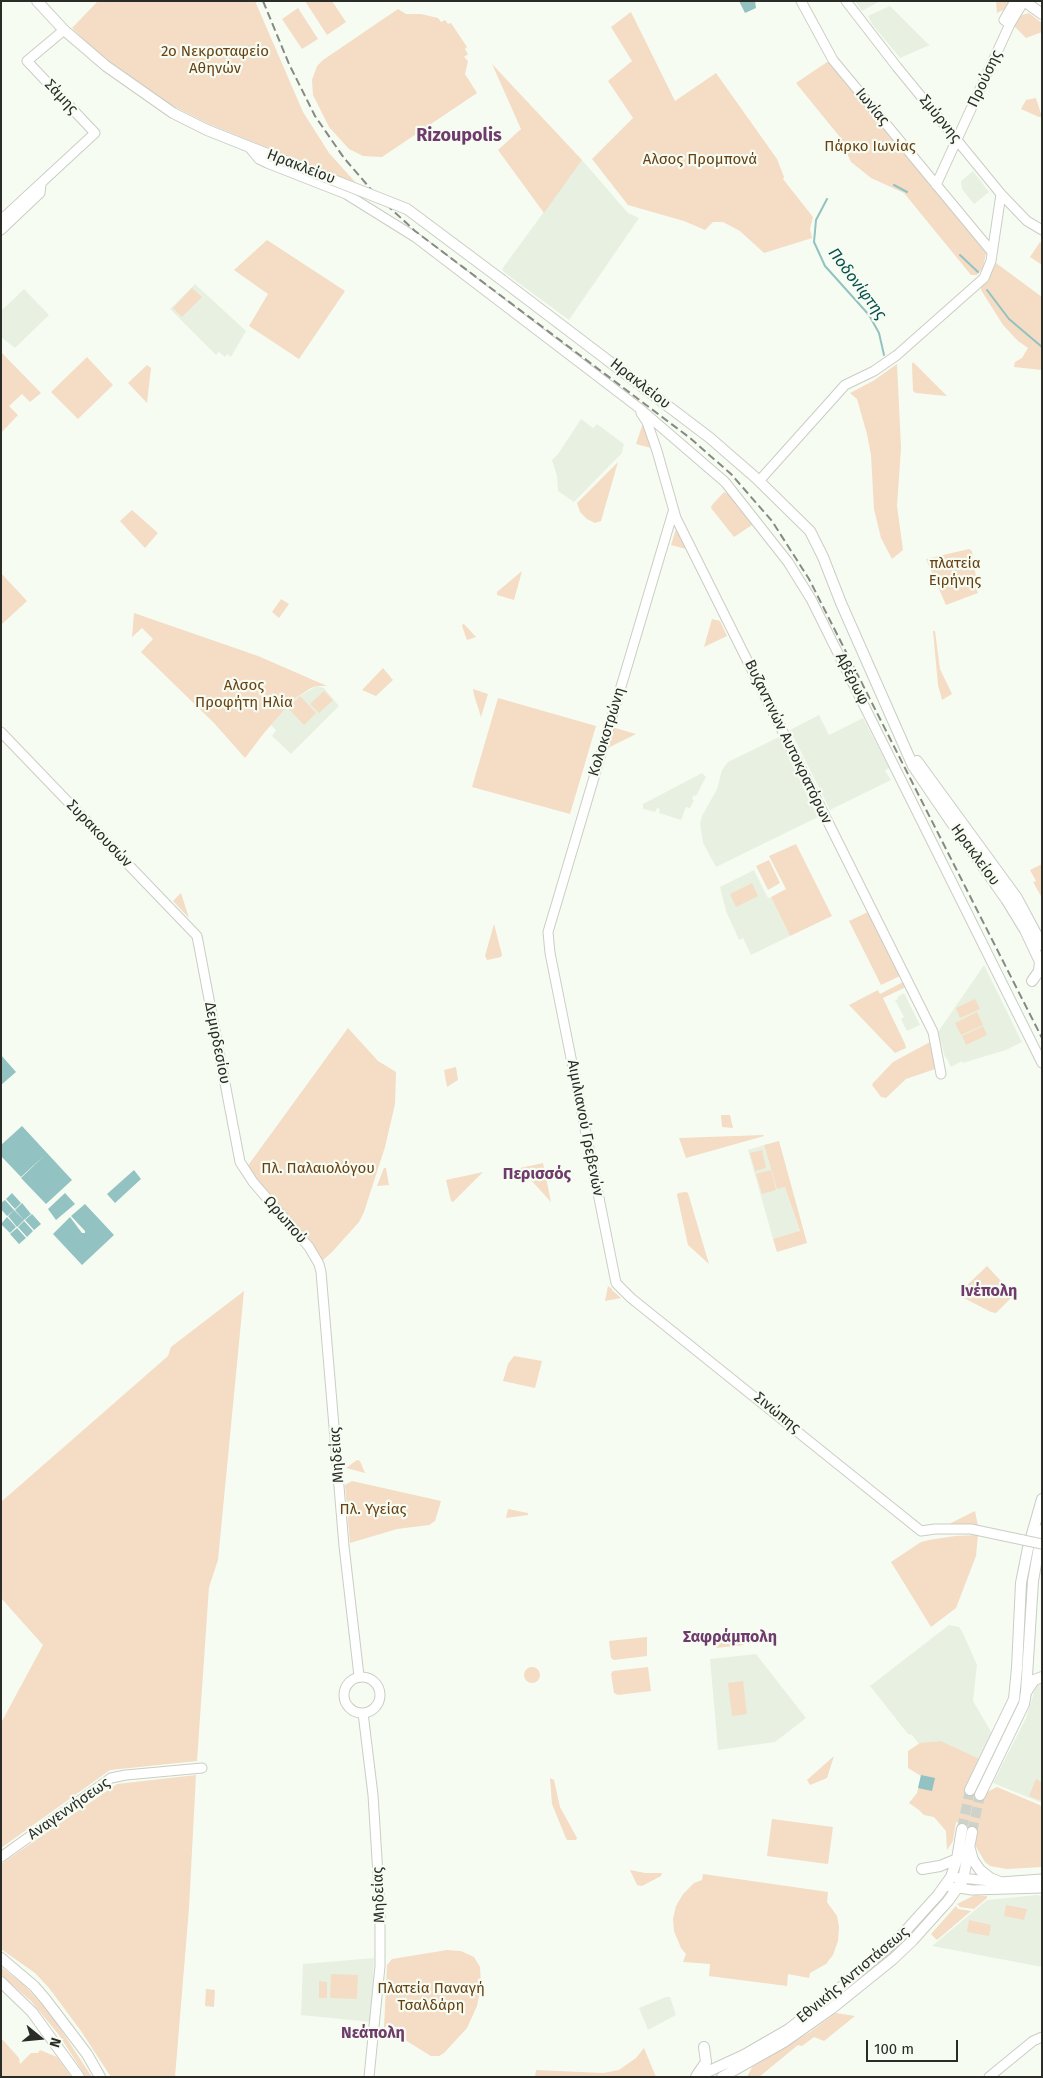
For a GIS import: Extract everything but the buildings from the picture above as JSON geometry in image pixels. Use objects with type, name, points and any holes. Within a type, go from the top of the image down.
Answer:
[{"type":"main road","name":"Ηρακλείου","points":[[36,1],[64,30],[106,66],[178,116],[207,130],[407,209],[710,438],[802,522],[814,538],[882,697],[906,746],[913,766],[922,782],[1006,898],[1025,930],[1041,963]]},
{"type":"main road","points":[[1024,1],[1042,14]]},
{"type":"main road","points":[[1036,1],[1042,6]]},
{"type":"main road","name":"Ηρακλείου","points":[[906,746],[1018,898],[1042,945]]},
{"type":"main road","points":[[1032,981],[1039,971],[1041,963]]},
{"type":"main road","points":[[970,1790],[1010,1708],[1016,1690],[1022,1584],[1028,1548],[1042,1499]]},
{"type":"main road","points":[[980,1795],[1019,1716],[1026,1692],[1033,1581],[1042,1530]]},
{"type":"main road","points":[[1026,1692],[1034,1680],[1042,1677]]},
{"type":"main road","name":"Εθνικής Αντιστάσεως","points":[[696,2077],[744,2055],[789,2028],[833,1994],[900,1937],[948,1881],[967,1830],[970,1848],[963,1880],[913,1940],[845,1998],[784,2042],[722,2077]]},
{"type":"main road","points":[[970,1848],[973,1860],[980,1870],[990,1878],[1000,1882]]},
{"type":"main road","points":[[922,1869],[940,1866],[957,1859]]},
{"type":"main road","points":[[1,1958],[34,1986],[46,2000],[87,2054],[100,2077]]},
{"type":"main road","points":[[1,1982],[32,2012],[79,2077]]},
{"type":"main road","points":[[696,2077],[706,2062],[704,2047]]},
{"type":"street","name":"Ιωνίας","points":[[800,1],[833,60],[992,252]]},
{"type":"street","name":"Σμύρνης","points":[[846,1],[1001,194],[1020,214],[1042,230]]},
{"type":"street","name":"Προύσης","points":[[936,185],[957,140],[1015,1]]},
{"type":"street","name":"Προύσης","points":[[1007,22],[1024,1]]},
{"type":"street","name":"Σάμης","points":[[41,185],[95,133],[27,61],[64,30]]},
{"type":"street","name":"Ηρακλείου","points":[[249,146],[259,159],[346,194],[415,236],[639,408]]},
{"type":"street","points":[[1,220],[34,189],[41,185]]},
{"type":"street","points":[[1,230],[40,193],[41,185]]},
{"type":"street","points":[[759,481],[845,385],[874,371],[897,355],[984,278],[992,252],[1001,194]]},
{"type":"street","name":"Βυζαντινών Αυτοκρατόρων","points":[[639,408],[647,422],[674,512],[760,689],[933,1032],[941,1074]]},
{"type":"street","name":"Αβέρωφ","points":[[639,408],[725,482],[788,562],[811,599],[1042,1064]]},
{"type":"street","name":"Κολοκοτρώνη","points":[[550,953],[548,932],[553,913],[674,512]]},
{"type":"street","name":"Συρακουσών","points":[[1,732],[197,936]]},
{"type":"street","name":"Δεμιρδεσίου","points":[[197,936],[237,1151]]},
{"type":"street","name":"Αιμιλιανού Γρεβενών","points":[[550,953],[616,1283],[631,1298]]},
{"type":"street","name":"Ωρωπού","points":[[237,1151],[242,1166],[252,1182],[302,1237],[319,1264]]},
{"type":"street","name":"Μηδείας","points":[[319,1264],[325,1307],[344,1546],[359,1676]]},
{"type":"street","name":"Σινώπης","points":[[631,1298],[921,1531],[935,1529],[971,1530],[1042,1544]]},
{"type":"street","points":[[359,1676],[376,1682],[381,1693],[375,1708],[363,1713],[354,1712],[349,1708],[344,1697],[346,1686],[350,1681],[359,1676]]},
{"type":"street","name":"Μηδείας","points":[[363,1713],[373,1795],[380,1907],[380,1966],[369,2077]]},
{"type":"street","name":"Αναγεννήσεως","points":[[1,1857],[111,1778],[202,1768]]},
{"type":"street","points":[[948,1881],[1000,1882],[1042,1879]]},
{"type":"street","points":[[948,1881],[957,1889],[993,1891],[1042,1888]]},
{"type":"street","points":[[989,2077],[1036,2042],[1042,2031]]},
{"type":"shaded area","points":[[855,1],[880,1],[862,11]]},
{"type":"shaded area","points":[[890,6],[930,45],[900,58],[872,24],[868,16]]},
{"type":"shaded area","points":[[582,160],[628,213],[639,218],[569,320],[502,269]]},
{"type":"shaded area","points":[[973,171],[989,192],[974,204],[962,189],[961,181]]},
{"type":"shaded area","points":[[195,284],[246,331],[231,357],[227,354],[225,357],[219,352],[216,355],[170,309]]},
{"type":"shaded area","points":[[24,289],[49,315],[15,348],[1,337],[1,311]]},
{"type":"shaded area","points":[[581,419],[593,428],[597,424],[624,444],[622,453],[574,502],[558,491],[557,476],[552,460]]},
{"type":"shaded area","points":[[317,686],[324,688],[339,706],[291,754],[272,736],[276,730],[271,725],[294,699]]},
{"type":"shaded area","points":[[819,715],[829,735],[863,718],[889,768],[885,771],[891,780],[830,810],[790,730]]},
{"type":"shaded area","points":[[779,737],[818,817],[716,867],[703,843],[700,824],[702,816],[717,789],[722,770],[728,762]]},
{"type":"shaded area","points":[[702,773],[706,777],[696,796],[694,795],[690,808],[686,807],[681,820],[659,813],[660,809],[657,808],[655,812],[643,809],[643,804]]},
{"type":"shaded area","points":[[754,870],[768,898],[771,897],[790,936],[751,955],[743,938],[739,940],[726,911],[720,887]]},
{"type":"shaded area","points":[[984,965],[1022,1042],[1006,1050],[963,1063],[962,1061],[951,1067],[945,1057],[938,1032]]},
{"type":"shaded area","points":[[904,993],[920,1025],[907,1031],[901,1019],[904,1017],[895,1000]]},
{"type":"shaded area","points":[[764,1145],[777,1188],[785,1186],[800,1232],[773,1239],[748,1150]]},
{"type":"shaded area","points":[[949,1625],[959,1627],[962,1631],[977,1665],[973,1701],[993,1735],[980,1759],[941,1741],[919,1744],[912,1735],[908,1734],[870,1686]]},
{"type":"shaded area","points":[[756,1654],[806,1718],[775,1742],[718,1750],[710,1659]]},
{"type":"shaded area","points":[[1042,1683],[1042,1803],[993,1783],[1026,1718],[1036,1686]]},
{"type":"shaded area","points":[[1042,1896],[1042,1967],[932,1946],[987,1900]]},
{"type":"shaded area","points":[[374,1958],[371,2022],[301,2015],[303,1964]]},
{"type":"shaded area","points":[[670,1997],[676,2015],[648,2030],[639,2008]]},
{"type":"green space","name":"2ο Νεκροταφείο Αθηνών","points":[[98,1],[255,1],[303,112],[329,153],[357,184],[209,124],[171,105],[107,63],[72,28]]},
{"type":"green space","points":[[305,1],[332,1],[346,22],[327,35]]},
{"type":"green space","points":[[996,1],[1009,1],[1005,9],[997,13]]},
{"type":"green space","points":[[298,8],[318,39],[302,49],[282,19]]},
{"type":"green space","points":[[398,9],[406,14],[421,14],[438,18],[441,22],[445,20],[448,24],[451,23],[467,47],[465,49],[468,54],[464,57],[468,61],[465,74],[477,93],[382,157],[363,156],[349,149],[329,127],[313,95],[312,80],[317,66],[323,60]]},
{"type":"green space","name":"Αλσος Προμπονά","points":[[631,12],[675,101],[716,73],[777,159],[784,177],[783,179],[813,217],[810,229],[812,238],[764,253],[740,231],[723,222],[713,222],[705,230],[684,221],[628,205],[592,159],[633,118],[608,81],[632,61],[611,27]]},
{"type":"green space","points":[[1029,13],[1042,23],[1042,32],[1026,38],[1013,25],[1019,16]]},
{"type":"green space","name":"Πάρκο Ιωνίας","points":[[830,60],[987,248],[983,268],[977,275],[971,275],[904,193],[871,178],[851,162],[839,136],[796,83]]},
{"type":"green space","points":[[492,64],[582,160],[544,213],[498,150],[521,129]]},
{"type":"green space","points":[[1036,98],[1042,117],[1021,109],[1026,100]]},
{"type":"green space","points":[[267,240],[345,291],[299,359],[249,326],[268,294],[234,270]]},
{"type":"green space","points":[[1040,242],[1042,244],[1042,265],[1030,257]]},
{"type":"green space","points":[[996,263],[1042,297],[1042,370],[1014,367],[1015,362],[1022,358],[1028,348],[1018,341],[1003,325],[981,290],[981,285]]},
{"type":"green space","points":[[192,288],[202,297],[182,317],[173,308]]},
{"type":"green space","points":[[1,352],[41,393],[30,402],[22,394],[9,406],[18,415],[1,433]]},
{"type":"green space","points":[[87,357],[113,385],[78,419],[51,392]]},
{"type":"green space","points":[[913,362],[947,396],[916,393],[913,391]]},
{"type":"green space","points":[[897,364],[901,448],[897,506],[903,550],[892,559],[881,538],[874,509],[871,455],[867,434],[857,399],[850,393],[873,381]]},
{"type":"green space","points":[[147,365],[151,368],[147,403],[128,383]]},
{"type":"green space","points":[[644,424],[651,448],[636,444]]},
{"type":"green space","points":[[618,462],[601,521],[595,523],[587,519],[580,512],[577,503]]},
{"type":"green space","points":[[724,492],[755,523],[734,537],[711,508]]},
{"type":"green space","points":[[132,510],[158,533],[145,548],[120,521]]},
{"type":"green space","points":[[676,529],[686,549],[671,545]]},
{"type":"green space","name":"πλατεία Ειρήνης","points":[[969,549],[972,551],[976,577],[974,579],[978,593],[946,605],[926,559]]},
{"type":"green space","points":[[522,571],[514,600],[497,595],[497,592]]},
{"type":"green space","points":[[1,573],[27,601],[1,625]]},
{"type":"green space","points":[[281,599],[289,604],[279,618],[272,612]]},
{"type":"green space","name":"Αλσος Προφήτη Ηλία","points":[[134,613],[258,656],[327,686],[311,688],[294,699],[245,758],[214,723],[141,652],[153,639],[142,628],[132,637]]},
{"type":"green space","points":[[712,619],[720,621],[727,636],[704,647]]},
{"type":"green space","points":[[464,624],[476,637],[467,640]]},
{"type":"green space","points":[[933,631],[935,631],[940,669],[952,694],[942,700],[938,685]]},
{"type":"green space","points":[[383,668],[393,680],[376,696],[362,690]]},
{"type":"green space","points":[[473,689],[488,694],[481,717],[474,695]]},
{"type":"green space","points":[[324,691],[333,700],[319,713],[310,704]]},
{"type":"green space","points":[[300,696],[316,713],[304,725],[288,708]]},
{"type":"green space","points":[[498,698],[596,726],[570,814],[472,787]]},
{"type":"green space","points":[[612,727],[636,734],[606,749]]},
{"type":"green space","points":[[796,844],[832,916],[790,936],[771,897],[786,889],[769,856]]},
{"type":"green space","points":[[769,860],[780,883],[768,890],[756,866]]},
{"type":"green space","points":[[1042,864],[1042,898],[1033,882],[1036,881],[1030,870]]},
{"type":"green space","points":[[752,883],[758,896],[736,907],[730,894]]},
{"type":"green space","points":[[181,893],[189,918],[173,901]]},
{"type":"green space","points":[[868,912],[900,976],[881,985],[849,921]]},
{"type":"green space","points":[[494,924],[502,955],[501,957],[487,960],[485,956]]},
{"type":"green space","points":[[903,982],[906,987],[883,998],[906,1048],[895,1053],[849,1005],[878,990],[880,994]]},
{"type":"green space","points":[[975,999],[980,1009],[960,1018],[956,1008]]},
{"type":"green space","points":[[977,1012],[983,1025],[961,1035],[955,1023]]},
{"type":"green space","points":[[983,1026],[987,1035],[966,1045],[962,1036]]},
{"type":"green space","name":"Πλ. Παλαιολόγου","points":[[348,1028],[378,1061],[396,1072],[395,1104],[385,1147],[364,1212],[359,1222],[319,1264],[244,1171]]},
{"type":"green space","points":[[930,1042],[935,1069],[906,1079],[886,1098],[881,1097],[872,1085],[873,1083],[893,1062]]},
{"type":"green space","points":[[456,1067],[458,1080],[447,1087],[444,1070]]},
{"type":"green space","points":[[721,1115],[730,1115],[733,1128],[722,1127]]},
{"type":"green space","points":[[763,1135],[686,1158],[679,1138]]},
{"type":"green space","points":[[779,1141],[807,1243],[777,1252],[773,1239],[800,1231],[785,1187],[777,1189],[764,1145]]},
{"type":"green space","points":[[762,1150],[766,1168],[755,1171],[750,1153]]},
{"type":"green space","points":[[543,1163],[551,1202],[520,1168]]},
{"type":"green space","points":[[384,1168],[386,1168],[389,1185],[377,1186]]},
{"type":"green space","points":[[771,1170],[776,1190],[762,1194],[756,1174]]},
{"type":"green space","points":[[483,1172],[453,1202],[451,1201],[446,1180]]},
{"type":"green space","points":[[678,1193],[688,1193],[709,1264],[688,1245],[677,1195]]},
{"type":"green space","points":[[987,1266],[1014,1295],[996,1313],[960,1296],[961,1291]]},
{"type":"green space","points":[[608,1286],[612,1289],[621,1298],[605,1301]]},
{"type":"green space","points":[[244,1291],[218,1560],[209,1587],[197,1761],[110,1770],[1,1848],[1,1723],[43,1645],[1,1598],[1,1502],[168,1356],[171,1347]]},
{"type":"green space","points":[[514,1356],[542,1361],[535,1388],[503,1381],[508,1364]]},
{"type":"green space","points":[[357,1460],[360,1461],[365,1473],[346,1468]]},
{"type":"green space","name":"Πλ. Υγείας","points":[[352,1481],[441,1501],[435,1521],[429,1525],[397,1529],[350,1543],[345,1485]]},
{"type":"green space","points":[[508,1509],[528,1513],[528,1515],[506,1518]]},
{"type":"green space","points":[[975,1511],[978,1526],[951,1524],[951,1523]]},
{"type":"green space","points":[[978,1535],[976,1556],[956,1608],[931,1627],[891,1562],[921,1542],[955,1536]]},
{"type":"green space","points":[[730,1632],[744,1645],[716,1648]]},
{"type":"green space","points":[[647,1637],[647,1656],[614,1660],[611,1658],[609,1641]]},
{"type":"green space","points":[[529,1667],[535,1667],[540,1672],[538,1681],[529,1683],[524,1678],[524,1672]]},
{"type":"green space","points":[[648,1667],[651,1691],[618,1695],[614,1693],[611,1674],[613,1671]]},
{"type":"green space","points":[[743,1681],[747,1714],[732,1716],[728,1683]]},
{"type":"green space","points":[[941,1741],[980,1759],[967,1784],[974,1795],[981,1795],[997,1787],[1042,1806],[1042,1867],[1007,1869],[990,1866],[985,1862],[975,1845],[977,1828],[956,1822],[953,1841],[947,1850],[946,1831],[934,1817],[924,1815],[909,1803],[917,1793],[921,1776],[908,1768],[908,1751],[920,1743]]},
{"type":"green space","points":[[834,1756],[827,1778],[810,1785],[807,1780]]},
{"type":"green space","points":[[196,1775],[189,1908],[175,2077],[111,2077],[81,2031],[49,1988],[35,1973],[1,1949],[1,1864],[117,1784]]},
{"type":"green space","points":[[550,1778],[554,1780],[560,1807],[577,1838],[576,1840],[567,1840],[565,1836],[552,1804]]},
{"type":"green space","points":[[1036,1779],[1042,1782],[1042,1801],[1029,1796]]},
{"type":"green space","points":[[772,1819],[833,1827],[828,1864],[767,1856]]},
{"type":"green space","points":[[630,1870],[645,1873],[662,1873],[661,1876],[642,1886],[637,1885]]},
{"type":"green space","points":[[703,1874],[828,1892],[827,1902],[837,1916],[839,1927],[838,1941],[833,1955],[826,1964],[810,1973],[809,1978],[788,1974],[787,1986],[709,1976],[710,1964],[683,1962],[686,1954],[681,1948],[674,1931],[673,1919],[676,1906],[683,1894],[694,1883],[702,1880]]},
{"type":"green space","points":[[975,1895],[987,1896],[987,1898],[974,1909],[960,1907],[957,1904]]},
{"type":"green space","points":[[1006,1905],[1027,1909],[1024,1920],[1004,1916]]},
{"type":"green space","points":[[956,1906],[958,1909],[971,1911],[937,1940],[931,1934]]},
{"type":"green space","points":[[926,1915],[892,1952],[847,1991],[795,2029]]},
{"type":"green space","points":[[969,1920],[991,1925],[989,1936],[967,1932]]},
{"type":"green space","name":"Πλατεία Παναγή Τσαλδάρη","points":[[447,1950],[461,1951],[474,1957],[480,1967],[481,1985],[477,2006],[467,2028],[444,2053],[439,2056],[431,2056],[384,2027],[387,1965],[392,1959]]},
{"type":"green space","points":[[1,1967],[24,1985],[50,2013],[92,2077],[86,2077],[59,2035],[31,2001],[1,1975]]},
{"type":"green space","points":[[331,1974],[358,1975],[357,1999],[330,1998]]},
{"type":"green space","points":[[319,1981],[327,1982],[327,1998],[319,1998]]},
{"type":"green space","points":[[206,1989],[215,1990],[214,2007],[205,2006]]},
{"type":"green space","points":[[836,2013],[855,2016],[824,2041],[814,2037],[802,2046],[798,2045],[759,2077],[747,2077],[752,2067],[810,2032]]},
{"type":"green space","points":[[1,2038],[19,2058],[20,2064],[31,2053],[38,2053],[40,2050],[57,2057],[71,2077],[1,2077]]},
{"type":"green space","points":[[644,2048],[656,2077],[535,2077],[536,2070],[603,2073],[619,2070],[636,2058]]},
{"type":"water","points":[[739,1],[755,1],[756,8],[745,13]]},
{"type":"water","points":[[1,1055],[16,1072],[1,1085]]},
{"type":"water","points":[[22,1126],[47,1153],[21,1177],[1,1156],[1,1145]]},
{"type":"water","points":[[47,1153],[72,1180],[46,1204],[21,1178]]},
{"type":"water","points":[[134,1170],[141,1179],[115,1203],[107,1194]]},
{"type":"water","points":[[12,1193],[21,1203],[15,1209],[6,1199]]},
{"type":"water","points":[[65,1193],[75,1204],[56,1220],[48,1209]]},
{"type":"water","points":[[5,1200],[14,1210],[7,1216],[1,1209],[1,1203]]},
{"type":"water","points":[[22,1203],[31,1214],[24,1220],[15,1210]]},
{"type":"water","points":[[85,1204],[114,1235],[82,1265],[53,1234],[70,1217],[82,1233],[85,1233],[71,1216]]},
{"type":"water","points":[[14,1210],[24,1220],[17,1227],[8,1216]]},
{"type":"water","points":[[32,1214],[41,1224],[34,1230],[25,1220]]},
{"type":"water","points":[[7,1217],[16,1227],[10,1233],[1,1224]]},
{"type":"water","points":[[24,1221],[33,1231],[27,1237],[18,1227]]},
{"type":"water","points":[[17,1228],[26,1238],[19,1244],[10,1234]]},
{"type":"water","points":[[921,1775],[935,1778],[932,1791],[918,1788]]},
{"type":"waterway","points":[[894,185],[907,192]]},
{"type":"waterway","name":"Ποδονίφτης","points":[[827,199],[816,220],[814,242],[825,266],[869,315],[879,333],[884,355]]},
{"type":"waterway","points":[[960,255],[978,272]]},
{"type":"waterway","points":[[987,290],[1009,319],[1042,347]]},
{"type":"tunnel","points":[[962,1829],[970,1790]]},
{"type":"tunnel","points":[[972,1832],[980,1795]]},
{"type":"railway","points":[[263,1],[289,64],[315,116],[344,158],[375,194],[415,231],[690,438],[731,474],[772,521],[809,579],[1042,1038]]},
{"type":"district","name":"Rizoupolis","points":[[459,136]]},
{"type":"district","name":"Περισσός","points":[[537,1175]]},
{"type":"district","name":"Ινέπολη","points":[[989,1292]]},
{"type":"district","name":"Σαφράμπολη","points":[[730,1638]]},
{"type":"district","name":"Νεάπολη","points":[[373,2034]]}]
